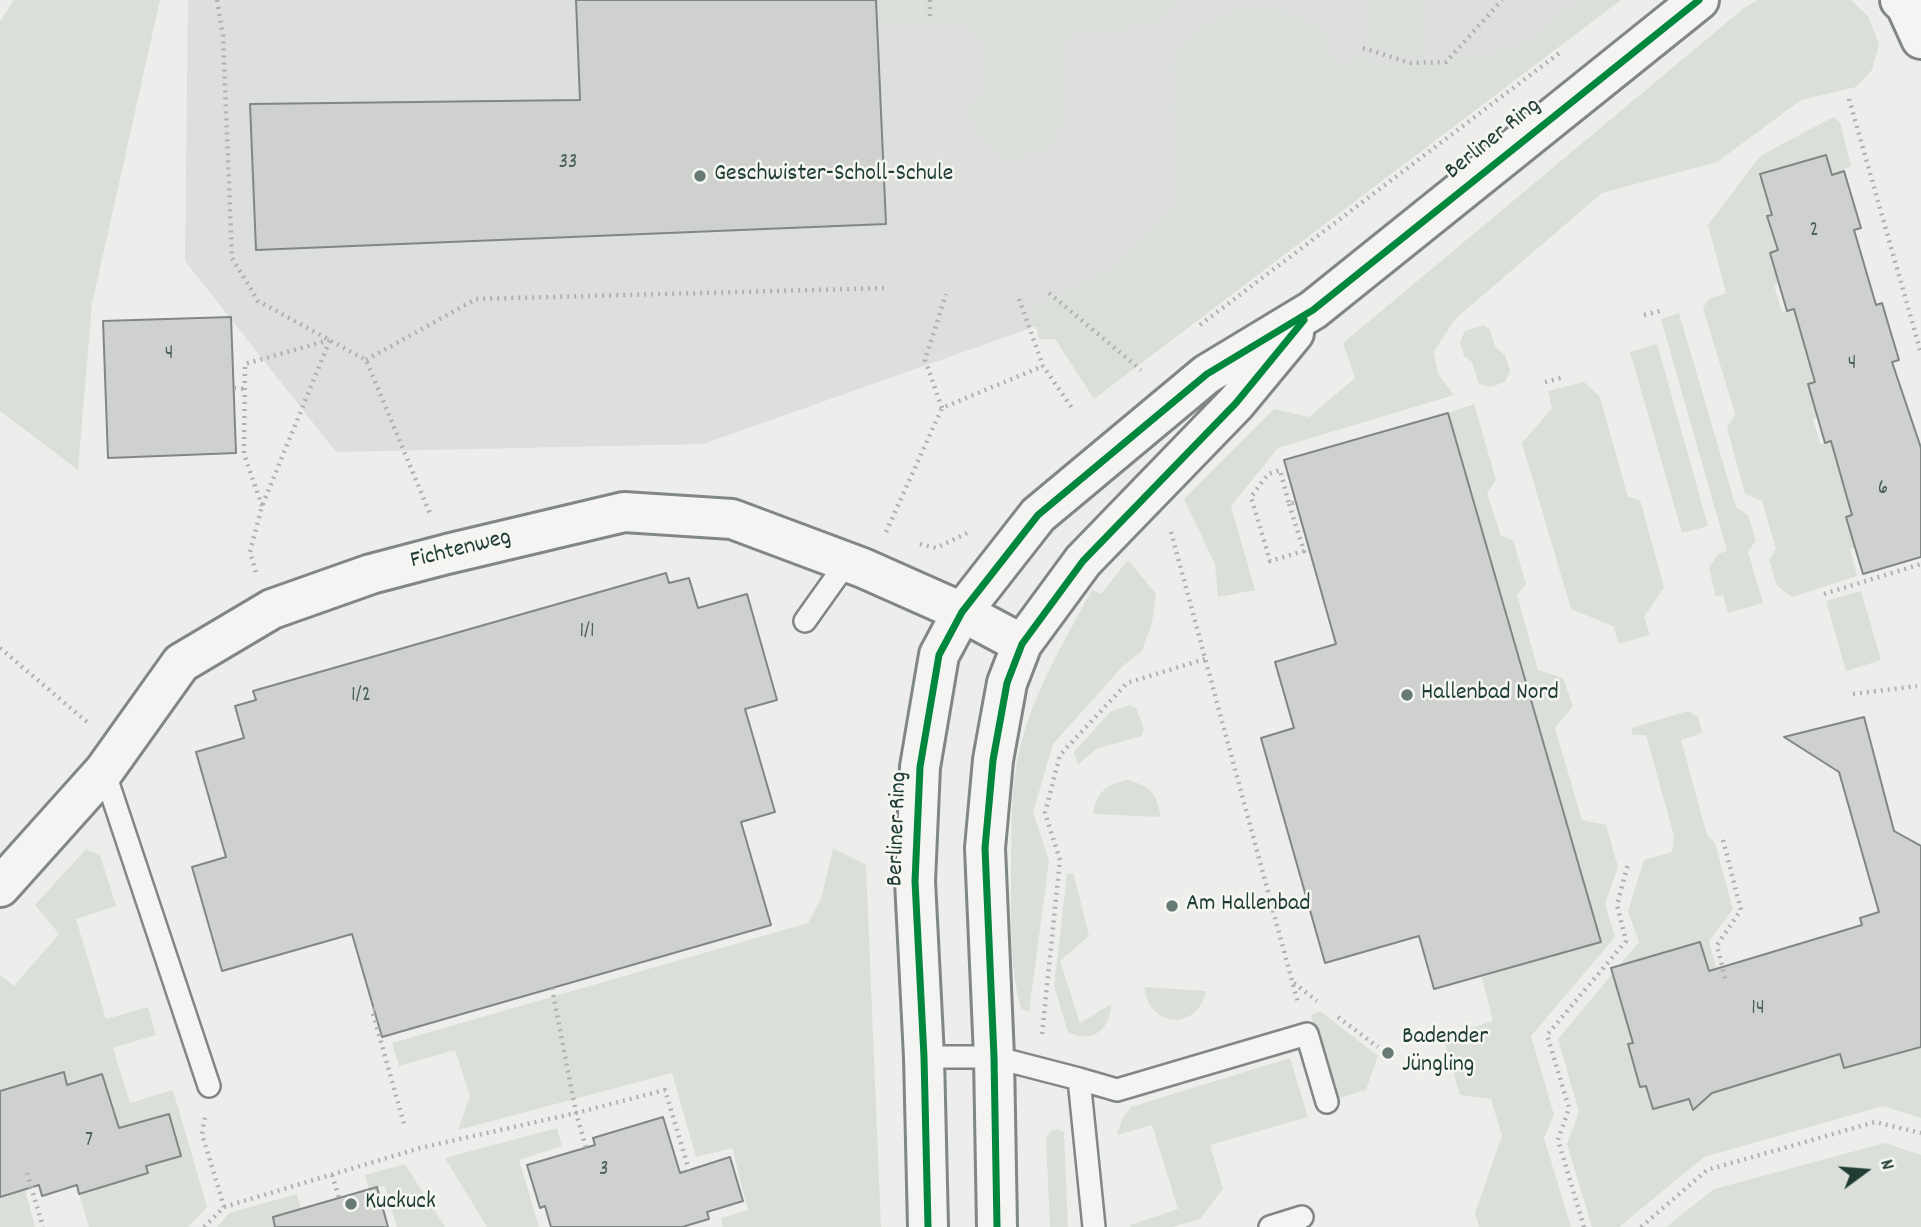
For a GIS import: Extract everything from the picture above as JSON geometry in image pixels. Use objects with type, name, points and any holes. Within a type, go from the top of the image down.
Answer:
[{"type":"street","name":"Berliner Ring","points":[[928,1227],[924,1057],[915,881],[920,767],[939,655],[962,612],[1038,515],[1207,374],[1313,310],[1699,0]]},
{"type":"street","points":[[1900,0],[1906,6],[1921,39]]},
{"type":"street","name":"Berliner Ring","points":[[997,1227],[994,1057],[985,848],[993,760],[1007,683],[1022,645],[1083,561],[1236,403],[1313,310]]},
{"type":"street","name":"Fichtenweg","points":[[0,887],[112,760],[181,663],[272,609],[371,575],[624,512],[732,519],[855,565],[962,612],[1022,645]]},
{"type":"lane","points":[[805,621],[855,565]]},
{"type":"lane","points":[[112,760],[209,1086]]},
{"type":"lane","points":[[924,1057],[994,1057],[1117,1090],[1307,1034],[1327,1102]]},
{"type":"lane","points":[[1079,1079],[1094,1227]]},
{"type":"lane","points":[[1270,1227],[1303,1217]]},
{"type":"path","points":[[217,0],[223,36],[232,258],[258,301],[366,360],[447,554]]},
{"type":"path","points":[[930,0],[930,21]]},
{"type":"path","points":[[1363,48],[1411,63],[1446,62],[1502,0]]},
{"type":"path","points":[[1197,328],[1563,50]]},
{"type":"path","points":[[1849,99],[1921,353]]},
{"type":"path","points":[[366,360],[476,299],[888,288]]},
{"type":"path","points":[[942,408],[925,360],[946,293]]},
{"type":"path","points":[[1049,293],[1141,370],[1131,379]]},
{"type":"path","points":[[1019,299],[1043,366],[1074,411]]},
{"type":"path","points":[[1644,315],[1664,310]]},
{"type":"path","points":[[262,506],[244,454],[245,365],[330,340]]},
{"type":"path","points":[[272,609],[259,585],[250,552],[262,506],[330,340]]},
{"type":"path","points":[[855,565],[884,536],[942,408],[1043,366]]},
{"type":"path","points":[[1545,382],[1561,378]]},
{"type":"path","points":[[234,388],[245,389]]},
{"type":"path","points":[[1280,470],[1289,504],[1304,551],[1270,561],[1251,497],[1268,474],[1280,470]]},
{"type":"path","points":[[1289,504],[1296,502]]},
{"type":"path","points":[[1170,528],[1307,1034]]},
{"type":"path","points":[[910,542],[936,548],[974,530]]},
{"type":"path","points":[[1824,594],[1921,564]]},
{"type":"path","points":[[0,648],[112,760]]},
{"type":"path","points":[[1038,1069],[1060,860],[1045,813],[1060,755],[1127,684],[1205,659]]},
{"type":"path","points":[[1853,694],[1917,686]]},
{"type":"path","points":[[1723,840],[1741,910],[1717,945],[1726,984]]},
{"type":"path","points":[[1584,1227],[1558,1140],[1569,1108],[1547,1035],[1626,942],[1617,905],[1628,864]]},
{"type":"path","points":[[552,988],[576,1113],[586,1148]]},
{"type":"path","points":[[374,1009],[372,1010],[404,1124]]},
{"type":"path","points":[[209,1086],[202,1133],[224,1207]]},
{"type":"path","points":[[204,1227],[224,1207],[420,1148],[665,1090],[689,1170]]},
{"type":"path","points":[[1640,1227],[1707,1170],[1875,1122],[1921,1133]]},
{"type":"path","points":[[27,1173],[43,1227]]},
{"type":"path","points":[[332,1175],[339,1198]]},
{"type":"shaded area","points":[[14,0],[160,0],[92,304],[78,470],[0,411],[0,22]]},
{"type":"shaded area","name":"Geschwister-Scholl-Schule","points":[[188,0],[1600,0],[1517,63],[1116,298],[703,444],[336,452],[185,261]]},
{"type":"shaded area","points":[[876,0],[1179,0],[1153,21],[1063,34],[1064,118],[1041,151],[1007,155],[985,141],[972,110],[990,88],[991,51],[971,22],[930,21],[877,25]]},
{"type":"shaded area","points":[[1370,0],[1421,0],[1422,58],[1376,46],[1370,31]]},
{"type":"shaded area","points":[[1583,0],[1621,0],[1094,399],[1055,339],[1039,339],[1032,311],[1118,269],[1177,205],[1175,61],[1200,29],[1246,11],[1292,16],[1320,30],[1326,58],[1348,67],[1361,60],[1398,71],[1517,52]]},
{"type":"shaded area","points":[[1758,0],[1851,0],[1868,16],[1879,44],[1872,70],[1856,87],[1801,100],[1717,162],[1602,193],[1454,320],[1434,352],[1438,374],[1454,395],[1278,448],[1231,506],[1255,590],[1218,597],[1215,564],[1184,499],[1274,409],[1309,417],[1355,378],[1343,343],[1744,8]]},
{"type":"shaded area","points":[[1833,117],[1840,122],[1851,166],[1832,175],[1826,155],[1760,175],[1780,250],[1770,253],[1779,283],[1774,285],[1782,312],[1798,308],[1811,369],[1815,368],[1818,417],[1813,419],[1820,444],[1836,439],[1856,514],[1846,517],[1855,547],[1850,549],[1857,576],[1792,597],[1777,586],[1769,560],[1776,549],[1762,501],[1745,494],[1727,428],[1735,414],[1703,308],[1709,299],[1726,293],[1708,225],[1760,156]]},
{"type":"shaded area","points":[[1679,313],[1736,507],[1748,515],[1756,540],[1748,552],[1763,603],[1728,613],[1723,595],[1716,597],[1709,568],[1718,554],[1727,551],[1661,319]]},
{"type":"shaded area","points":[[1483,325],[1490,329],[1495,347],[1505,355],[1510,371],[1505,382],[1491,387],[1479,384],[1472,362],[1464,356],[1460,341],[1465,331]]},
{"type":"shaded area","points":[[1657,344],[1708,526],[1682,533],[1630,352]]},
{"type":"shaded area","points":[[1584,382],[1600,397],[1628,497],[1640,500],[1664,587],[1644,617],[1650,635],[1619,644],[1613,626],[1571,609],[1522,443],[1552,408],[1548,391]]},
{"type":"shaded area","points":[[1474,404],[1496,480],[1487,493],[1501,536],[1513,540],[1526,584],[1517,595],[1538,670],[1563,678],[1573,706],[1555,728],[1582,820],[1606,825],[1618,867],[1605,904],[1615,937],[1531,1036],[1554,1115],[1544,1138],[1571,1227],[1479,1227],[1475,1213],[1502,1136],[1491,1099],[1460,1095],[1443,1037],[1493,1021],[1482,977],[1600,941],[1448,413]]},
{"type":"shaded area","points":[[1128,560],[1156,594],[1152,623],[1142,651],[1123,666],[1053,744],[1033,812],[1049,861],[1029,1012],[1021,1009],[1017,994],[1011,934],[1012,816],[1017,762],[1034,704],[1061,646],[1092,590],[1101,594]]},
{"type":"shaded area","points":[[1861,591],[1881,660],[1846,671],[1826,601]]},
{"type":"shaded area","points":[[1130,705],[1136,708],[1144,729],[1141,736],[1096,749],[1077,763],[1074,752],[1110,712]]},
{"type":"shaded area","points":[[1688,711],[1698,717],[1702,733],[1681,740],[1707,835],[1715,843],[1733,909],[1709,941],[1721,985],[1620,1000],[1633,1043],[1628,1045],[1640,1087],[1646,1086],[1652,1109],[1754,1081],[1753,1075],[1798,1067],[1840,1054],[1921,1040],[1921,1118],[1883,1106],[1704,1157],[1619,1227],[1592,1227],[1567,1144],[1579,1112],[1558,1039],[1639,942],[1628,911],[1644,860],[1672,852],[1674,836],[1646,735],[1633,735],[1631,728]]},
{"type":"shaded area","points":[[1128,780],[1143,785],[1152,792],[1161,817],[1093,814],[1097,800],[1104,790]]},
{"type":"shaded area","points":[[833,848],[866,865],[881,1227],[723,1227],[721,1218],[748,1210],[732,1148],[696,1157],[672,1073],[458,1130],[470,1096],[455,1050],[399,1066],[392,1043],[808,923],[821,899]]},
{"type":"shaded area","points":[[86,849],[100,855],[116,906],[76,919],[106,1019],[148,1007],[156,1035],[113,1048],[130,1103],[173,1090],[207,1207],[188,1227],[89,1227],[79,1194],[148,1173],[146,1166],[181,1155],[169,1114],[119,1128],[102,1074],[67,1085],[64,1073],[0,1091],[0,975],[14,986],[59,934],[35,905]]},
{"type":"shaded area","points":[[1067,874],[1074,875],[1089,936],[1060,961],[1080,1023],[1111,1004],[1104,1027],[1099,1032],[1085,1036],[1068,1032],[1054,986]]},
{"type":"shaded area","points":[[1144,987],[1206,991],[1204,1000],[1194,1013],[1180,1020],[1172,1020],[1153,1010]]},
{"type":"shaded area","points":[[1320,1011],[1378,1056],[1366,1090],[1336,1099],[1311,1015]]},
{"type":"shaded area","points":[[1290,1058],[1308,1117],[1210,1145],[1223,1189],[1200,1219],[1172,1227],[1131,1227],[1130,1225],[1178,1209],[1152,1125],[1117,1135],[1122,1119],[1131,1107]]},
{"type":"shaded area","points":[[557,1128],[562,1146],[519,1160],[539,1227],[487,1227],[445,1158]]},
{"type":"shaded area","points":[[1058,1129],[1064,1132],[1068,1227],[1050,1227],[1046,1138],[1051,1131]]},
{"type":"shaded area","points":[[1885,1143],[1921,1155],[1921,1227],[1666,1227],[1714,1189]]},
{"type":"shaded area","points":[[405,1164],[445,1227],[397,1227],[385,1186],[369,1189],[365,1175]]},
{"type":"shaded area","points":[[25,1189],[35,1227],[0,1227],[0,1197]]},
{"type":"shaded area","points":[[297,1194],[301,1209],[292,1227],[217,1227],[229,1213]]},
{"type":"building","points":[[576,0],[876,0],[886,224],[256,250],[250,104],[580,100]]},
{"type":"building","points":[[1826,155],[1832,175],[1844,171],[1861,228],[1854,230],[1876,305],[1882,303],[1899,360],[1892,362],[1921,448],[1921,557],[1863,574],[1846,517],[1852,515],[1831,441],[1825,443],[1808,384],[1815,382],[1794,309],[1787,311],[1770,253],[1778,250],[1767,216],[1772,215],[1760,174]]},
{"type":"building","points":[[231,317],[236,453],[108,458],[103,321]]},
{"type":"building","name":"Hallenbad Nord","points":[[1448,413],[1601,942],[1434,989],[1419,936],[1325,963],[1261,738],[1294,728],[1275,662],[1336,644],[1284,460]]},
{"type":"building","points":[[666,573],[669,583],[689,578],[698,608],[747,594],[777,700],[745,709],[775,812],[741,822],[771,925],[382,1037],[352,934],[222,971],[192,867],[226,857],[196,752],[244,738],[235,706],[256,700],[253,691]]},
{"type":"building","points":[[1864,717],[1894,831],[1921,846],[1921,1047],[1844,1068],[1840,1054],[1712,1093],[1693,1110],[1689,1099],[1653,1109],[1646,1086],[1640,1087],[1628,1044],[1633,1043],[1611,968],[1700,942],[1709,971],[1862,925],[1860,918],[1879,912],[1839,772],[1784,737]]},
{"type":"building","points":[[64,1072],[67,1085],[102,1074],[119,1128],[169,1114],[181,1156],[146,1166],[148,1173],[79,1194],[77,1185],[42,1196],[39,1185],[0,1197],[0,1091]]},
{"type":"building","points":[[663,1117],[680,1173],[730,1157],[743,1201],[707,1212],[709,1219],[682,1227],[551,1227],[545,1206],[540,1208],[527,1165],[595,1145],[593,1138]]},
{"type":"building","name":"Kuckuck","points":[[377,1187],[388,1227],[275,1227],[273,1217]]},
{"type":"cycle path","points":[[928,1227],[924,1057],[915,881],[920,767],[939,655],[962,612],[1038,515],[1207,374],[1313,310],[1699,0]]},
{"type":"cycle path","points":[[997,1227],[994,1057],[985,848],[993,760],[1007,683],[1022,644],[1083,561],[1236,403],[1304,320]]},
{"type":"place","name":"Geschwister-Scholl-Schule","points":[[700,176]]},
{"type":"place","name":"Hallenbad Nord","points":[[1407,695]]},
{"type":"place","name":"Am Hallenbad","points":[[1172,906]]},
{"type":"place","name":"Badender Jüngling","points":[[1388,1053]]},
{"type":"place","name":"Kuckuck","points":[[351,1204]]}]
